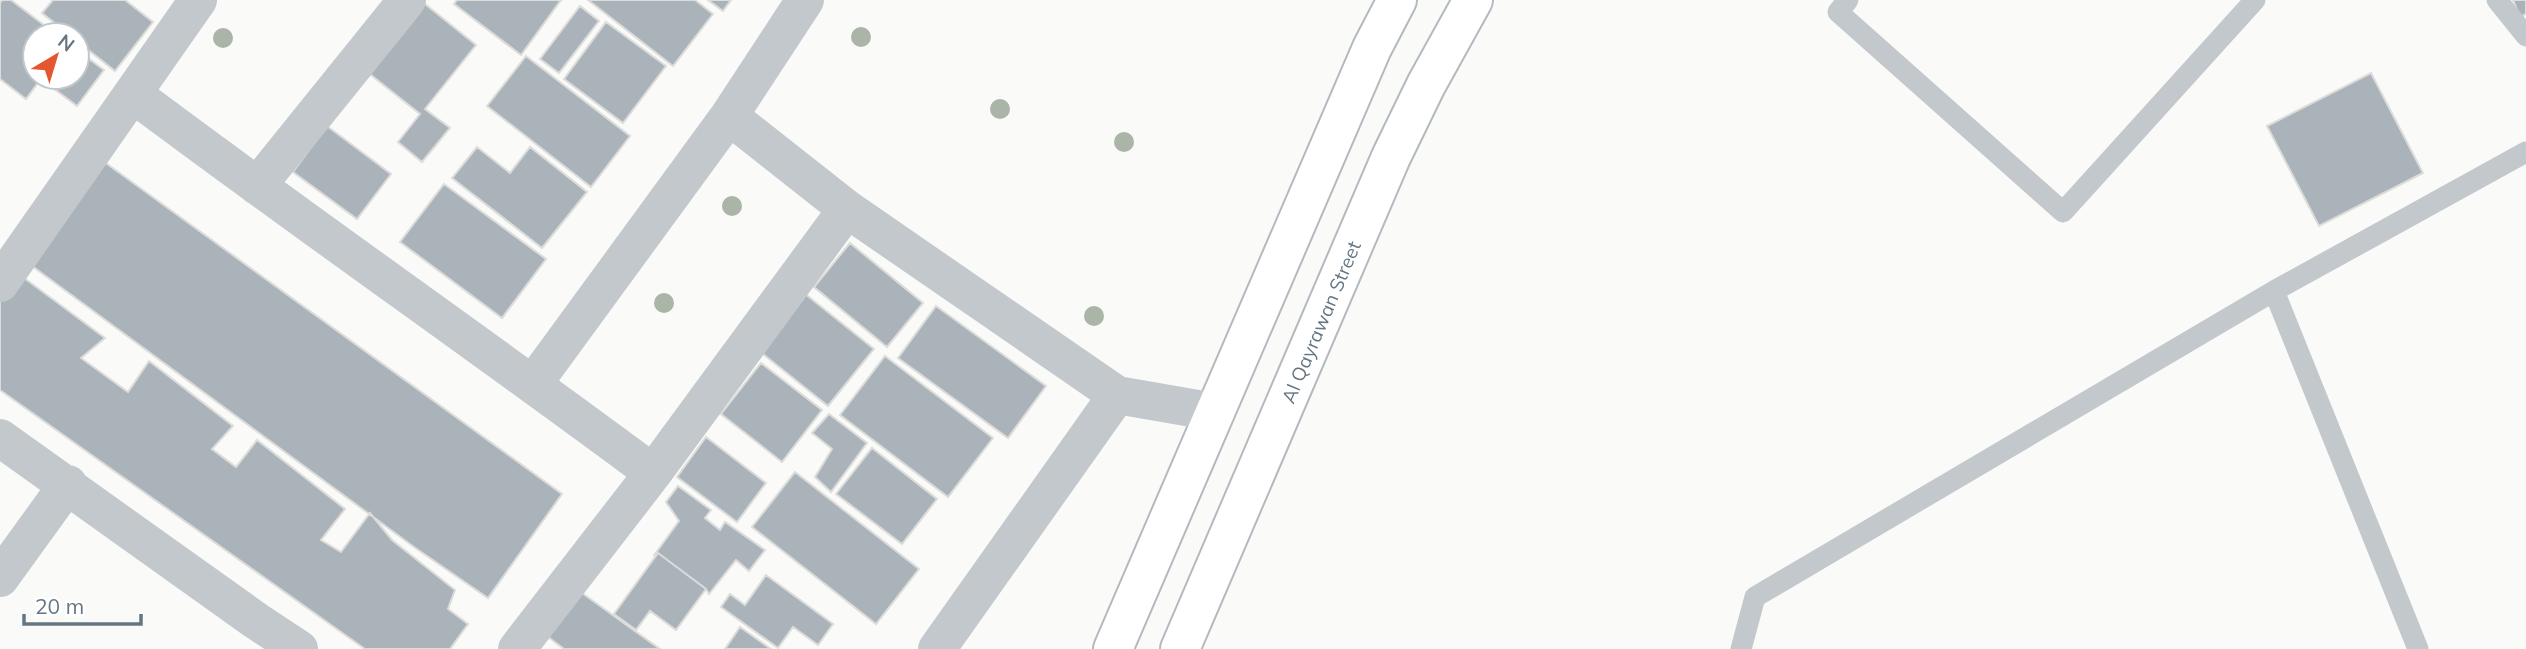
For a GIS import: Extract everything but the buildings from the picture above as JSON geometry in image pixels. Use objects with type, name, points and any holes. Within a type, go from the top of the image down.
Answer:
[{"type":"main road","points":[[1372,48],[1379,0]]},
{"type":"main road","points":[[1113,649],[1372,48],[1397,0]]},
{"type":"main road","name":"Al Qayrawan Street","points":[[1180,649],[1391,157],[1426,85],[1473,0]]},
{"type":"street","points":[[0,283],[198,0]]},
{"type":"street","points":[[257,186],[407,0]]},
{"type":"street","points":[[533,384],[729,116],[805,0]]},
{"type":"street","points":[[133,94],[653,473]]},
{"type":"street","points":[[729,116],[847,209],[1117,395],[1215,412]]},
{"type":"street","points":[[517,649],[653,473],[847,209]]},
{"type":"street","points":[[937,649],[1117,395]]},
{"type":"street","points":[[0,438],[68,484],[249,635],[299,649]]},
{"type":"street","points":[[0,578],[68,484]]},
{"type":"lane","points":[[1848,0],[1838,12],[2063,212],[2255,0]]},
{"type":"lane","points":[[2497,0],[2526,36]]},
{"type":"lane","points":[[1741,649],[1755,597],[2274,290],[2526,152]]},
{"type":"lane","points":[[2274,290],[2418,649]]}]
